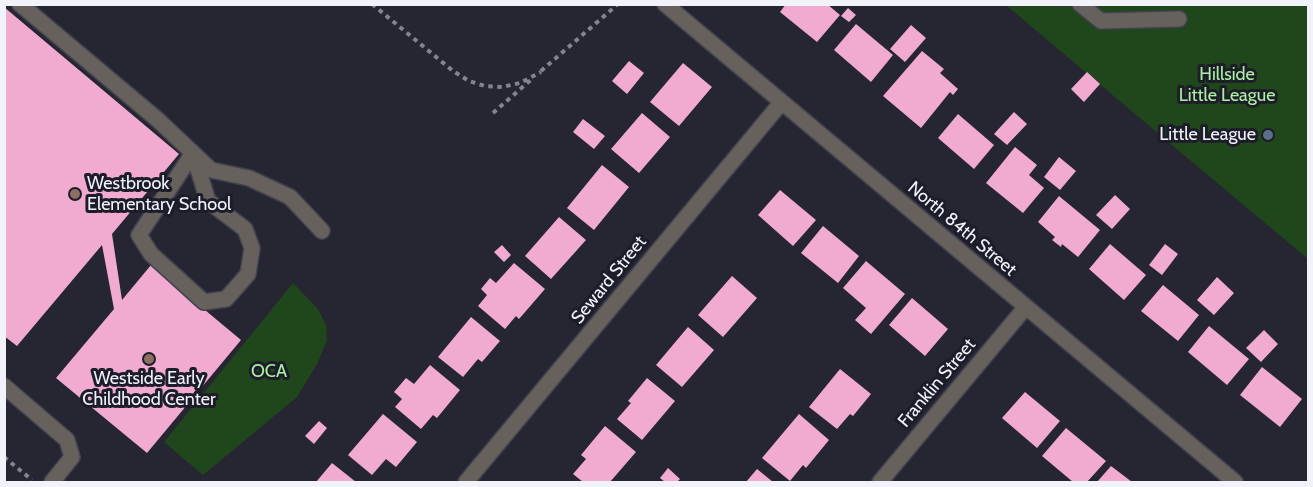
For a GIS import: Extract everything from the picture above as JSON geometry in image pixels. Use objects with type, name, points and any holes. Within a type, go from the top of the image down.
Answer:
[{"type":"street","points":[[20,4],[158,120],[211,170],[249,178],[290,197],[322,231]]},
{"type":"street","name":"North 84th Street","points":[[664,4],[1235,483]]},
{"type":"street","points":[[1080,4],[1101,21],[1179,19]]},
{"type":"street","name":"Seward Street","points":[[466,483],[781,103]]},
{"type":"street","points":[[193,153],[208,201],[245,229],[252,248],[248,274],[226,299],[204,302],[151,254],[139,235],[193,153]]},
{"type":"street","name":"Franklin Street","points":[[880,483],[1025,308]]},
{"type":"street","points":[[4,386],[67,440],[72,457],[52,483]]},
{"type":"path","points":[[372,4],[453,71],[469,81],[484,86],[502,87],[520,84],[541,72]]},
{"type":"path","points":[[493,113],[618,4]]},
{"type":"path","points":[[4,457],[35,483]]},
{"type":"green space","name":"Hillside Little League","points":[[1006,5],[1308,5],[1308,259],[1122,103]]},
{"type":"green space","name":"OCA","points":[[293,283],[318,309],[326,325],[327,340],[317,364],[297,397],[203,475],[164,442]]},
{"type":"building","points":[[786,4],[827,4],[840,15],[817,42],[780,12]]},
{"type":"building","name":"Westbrook Elementary School","points":[[4,7],[179,154],[112,234],[122,300],[151,265],[241,340],[147,453],[56,378],[114,309],[102,245],[17,346],[4,336]]},
{"type":"building","points":[[848,8],[856,15],[849,22],[841,16]]},
{"type":"building","points":[[856,24],[893,55],[871,82],[834,50]]},
{"type":"building","points":[[911,25],[926,38],[905,62],[890,49]]},
{"type":"building","points":[[922,51],[944,69],[940,73],[958,89],[953,95],[950,92],[921,128],[883,96]]},
{"type":"building","points":[[629,61],[644,73],[627,94],[612,81]]},
{"type":"building","points":[[683,63],[712,87],[679,126],[650,102]]},
{"type":"building","points":[[1087,72],[1100,84],[1084,102],[1071,89]]},
{"type":"building","points":[[1014,112],[1027,124],[1007,145],[994,134]]},
{"type":"building","points":[[642,113],[670,137],[639,173],[611,149]]},
{"type":"building","points":[[958,114],[994,145],[974,169],[938,138]]},
{"type":"building","points":[[583,119],[605,136],[594,149],[573,132]]},
{"type":"building","points":[[1015,147],[1037,165],[1029,175],[1044,188],[1023,213],[986,183]]},
{"type":"building","points":[[1059,157],[1076,171],[1060,190],[1044,177]]},
{"type":"building","points":[[602,165],[629,187],[594,230],[567,208]]},
{"type":"building","points":[[780,190],[816,220],[793,246],[758,215]]},
{"type":"building","points":[[1115,195],[1130,209],[1112,229],[1096,215]]},
{"type":"building","points":[[1059,196],[1100,230],[1078,257],[1062,244],[1061,247],[1052,240],[1055,237],[1038,222]]},
{"type":"building","points":[[559,217],[586,240],[551,279],[525,256]]},
{"type":"building","points":[[823,226],[859,256],[838,283],[801,253]]},
{"type":"building","points":[[1110,244],[1146,275],[1124,300],[1089,269]]},
{"type":"building","points":[[1165,244],[1178,254],[1162,275],[1149,265]]},
{"type":"building","points":[[502,245],[511,255],[504,262],[494,252]]},
{"type":"building","points":[[866,261],[905,294],[871,334],[855,320],[866,308],[843,288]]},
{"type":"building","points":[[514,263],[545,289],[519,319],[516,316],[505,329],[478,306],[487,295],[481,289],[490,278],[496,283]]},
{"type":"building","points":[[732,276],[757,298],[723,337],[698,315]]},
{"type":"building","points":[[1217,277],[1234,293],[1214,315],[1197,300]]},
{"type":"building","points":[[1163,285],[1199,315],[1178,341],[1141,311]]},
{"type":"building","points":[[912,298],[948,329],[925,356],[889,325]]},
{"type":"building","points":[[471,317],[500,341],[482,362],[478,359],[463,377],[438,357]]},
{"type":"building","points":[[1209,326],[1249,359],[1227,385],[1188,352]]},
{"type":"building","points":[[688,327],[714,350],[682,387],[656,365]]},
{"type":"building","points":[[1264,330],[1278,344],[1261,362],[1246,348]]},
{"type":"building","points":[[430,365],[460,390],[437,418],[433,415],[421,429],[395,407],[402,399],[394,392],[406,378],[414,384]]},
{"type":"building","points":[[1262,367],[1302,399],[1280,427],[1240,395]]},
{"type":"building","points":[[840,369],[871,394],[853,416],[850,414],[837,429],[809,407]]},
{"type":"building","points":[[647,378],[675,401],[642,440],[617,419],[631,403],[628,401]]},
{"type":"building","points":[[1025,392],[1060,421],[1037,448],[1002,418]]},
{"type":"building","points":[[383,414],[417,442],[396,467],[386,459],[372,475],[348,455]]},
{"type":"building","points":[[799,414],[829,440],[806,468],[803,465],[790,481],[762,458]]},
{"type":"building","points":[[319,421],[327,428],[314,444],[305,436]]},
{"type":"building","points":[[605,426],[636,452],[610,482],[583,482],[573,474],[586,459],[581,455]]},
{"type":"building","points":[[1066,428],[1106,461],[1087,482],[1073,482],[1042,456]]},
{"type":"building","points":[[332,463],[356,482],[316,482]]},
{"type":"building","points":[[1111,466],[1132,482],[1097,482]]},
{"type":"building","points":[[668,468],[680,479],[677,482],[665,482],[660,478]]},
{"type":"building","points":[[757,469],[773,482],[746,482]]},
{"type":"place","name":"Little League","points":[[1268,135]]},
{"type":"place","name":"Westbrook Elementary School","points":[[75,194]]},
{"type":"place","name":"Westside Early Childhood Center","points":[[149,359]]}]
